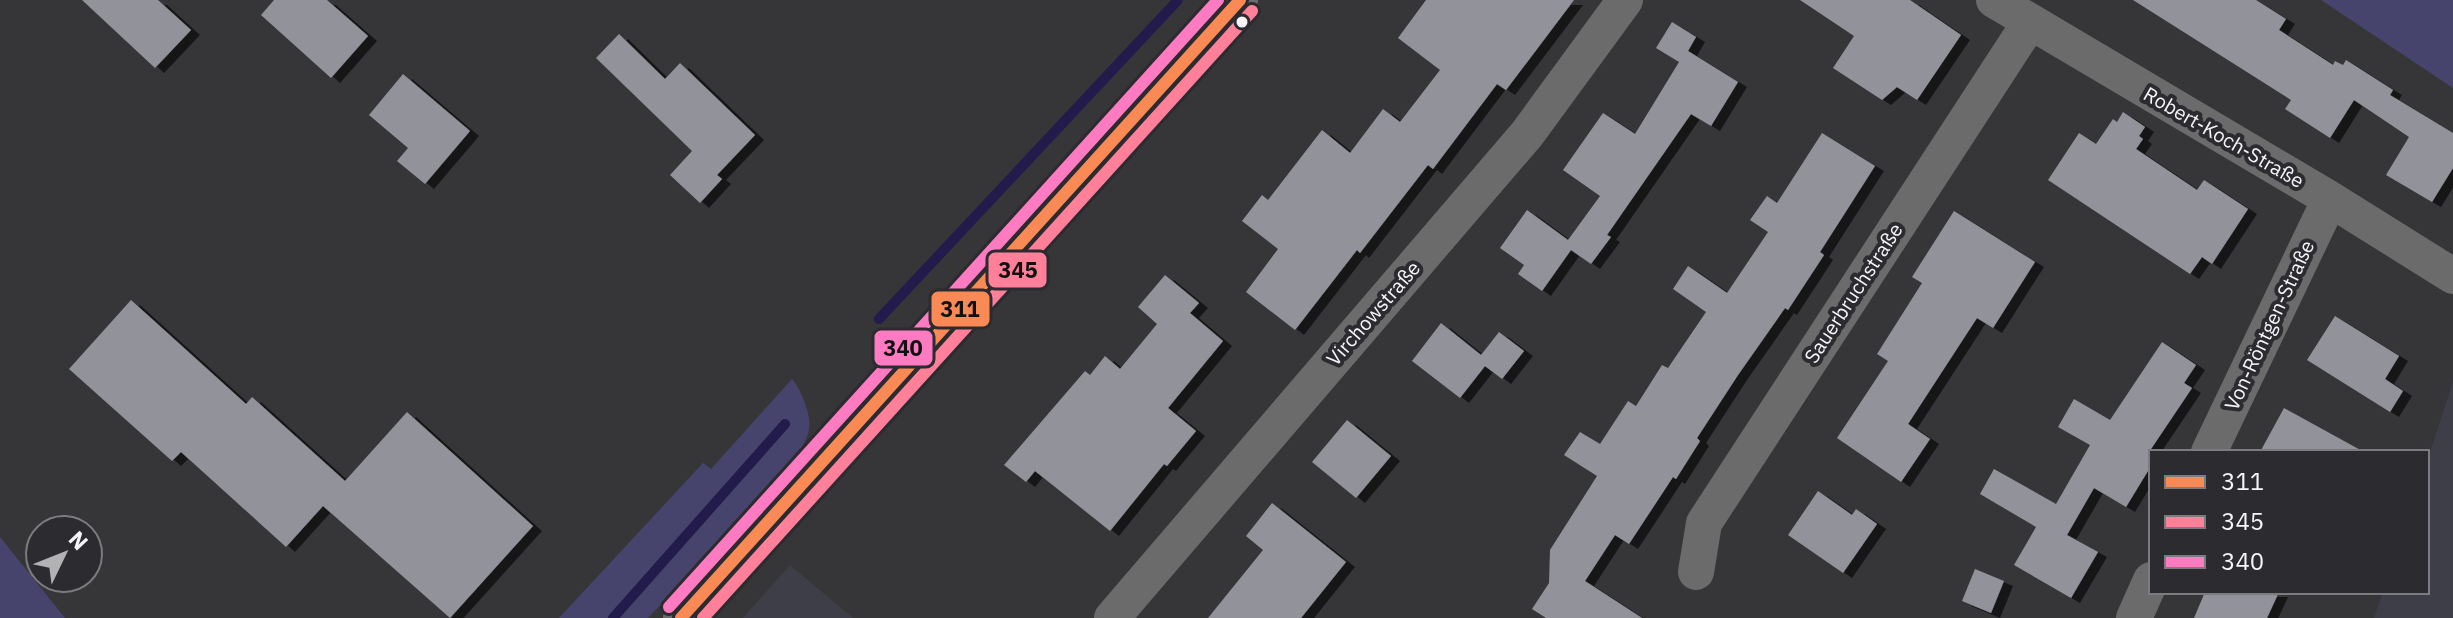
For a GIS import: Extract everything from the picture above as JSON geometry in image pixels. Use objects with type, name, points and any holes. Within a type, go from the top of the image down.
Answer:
[{"type":"street","points":[[681,618],[1240,0]]},
{"type":"street","name":"Virchowstraße","points":[[1112,618],[1527,134],[1625,0]]},
{"type":"street","name":"Robert-Koch-Straße","points":[[1994,0],[2330,199],[2453,276]]},
{"type":"street","name":"Sauerbruchstraße","points":[[1696,572],[1704,523],[2030,22]]},
{"type":"street","name":"Von-Röntgen-Straße","points":[[2210,450],[2330,199]]},
{"type":"street","points":[[2134,618],[2149,584]]},
{"type":"shaded area","points":[[2321,0],[2453,0],[2453,88]]},
{"type":"shaded area","points":[[792,379],[809,418],[809,430],[802,447],[764,497],[711,554],[648,618],[559,618],[703,463],[711,469]]},
{"type":"shaded area","points":[[2453,382],[2453,618],[2374,618],[2382,594],[2429,594],[2429,455]]},
{"type":"shaded area","points":[[0,537],[24,567],[24,594],[46,594],[65,618],[0,618]]},
{"type":"shaded area","points":[[790,565],[853,618],[743,618]]},
{"type":"building","points":[[82,0],[158,0],[191,30],[155,68]]},
{"type":"building","points":[[274,0],[327,0],[368,36],[331,78],[261,15]]},
{"type":"building","points":[[1426,0],[1574,0],[1506,90],[1497,84],[1433,169],[1428,165],[1295,330],[1246,292],[1278,249],[1242,221],[1262,195],[1268,200],[1322,130],[1350,153],[1383,109],[1400,122],[1440,70],[1398,38]]},
{"type":"building","points":[[1800,0],[1910,0],[1961,35],[1917,100],[1897,87],[1882,100],[1833,68],[1854,36]]},
{"type":"building","points":[[2133,0],[2256,0],[2286,19],[2279,30],[2333,65],[2335,61],[2343,65],[2346,60],[2393,90],[2390,95],[2453,133],[2453,168],[2432,202],[2386,175],[2409,137],[2354,100],[2330,138],[2285,109],[2291,100]]},
{"type":"building","points":[[1672,22],[1696,37],[1688,51],[1738,82],[1711,126],[1691,114],[1607,235],[1611,237],[1591,264],[1571,250],[1542,291],[1518,274],[1524,265],[1500,248],[1527,210],[1568,240],[1600,196],[1563,170],[1603,113],[1635,134],[1679,62],[1656,48]]},
{"type":"building","points":[[619,34],[665,79],[680,63],[755,135],[717,175],[722,179],[700,203],[670,175],[692,151],[596,58]]},
{"type":"building","points":[[403,74],[470,131],[425,184],[397,161],[408,148],[369,115]]},
{"type":"building","points":[[2123,112],[2145,127],[2139,136],[2143,139],[2136,149],[2197,190],[2204,180],[2248,209],[2212,264],[2202,257],[2190,274],[2048,180],[2079,133],[2096,144],[2113,119],[2117,122]]},
{"type":"building","points":[[1822,133],[1875,166],[1820,252],[1824,255],[1788,310],[1785,308],[1738,375],[1697,438],[1700,441],[1676,479],[1673,477],[1629,544],[1615,535],[1585,581],[1642,618],[1546,618],[1532,609],[1549,583],[1550,550],[1597,476],[1564,455],[1580,432],[1600,444],[1628,401],[1636,406],[1662,365],[1668,368],[1706,312],[1673,289],[1688,266],[1727,293],[1768,232],[1750,220],[1767,196],[1777,203]]},
{"type":"building","points":[[1954,211],[2035,262],[1993,328],[1977,318],[1908,424],[1930,439],[1901,482],[1837,438],[1888,361],[1877,354],[1922,283],[1912,277]]},
{"type":"building","points":[[1165,275],[1199,303],[1190,313],[1223,341],[1168,408],[1196,431],[1167,466],[1164,464],[1110,531],[1035,471],[1026,482],[1004,465],[1085,371],[1090,375],[1105,356],[1120,369],[1157,324],[1138,307]]},
{"type":"building","points":[[131,300],[246,404],[252,397],[345,481],[407,412],[533,526],[450,618],[323,506],[286,547],[181,452],[172,461],[69,369]]},
{"type":"building","points":[[2335,316],[2399,356],[2385,379],[2403,391],[2390,412],[2307,360]]},
{"type":"building","points":[[1441,323],[1481,355],[1499,332],[1524,351],[1502,379],[1485,366],[1460,398],[1412,361]]},
{"type":"building","points":[[2162,342],[2196,365],[2184,383],[2192,388],[2149,450],[2149,469],[2126,507],[2094,488],[2067,535],[2098,552],[2071,598],[2014,565],[2036,527],[1980,494],[1994,469],[2056,504],[2090,445],[2058,427],[2074,399],[2110,420]]},
{"type":"building","points":[[2284,408],[2360,450],[2261,450]]},
{"type":"building","points":[[1347,420],[1391,456],[1356,498],[1312,462]]},
{"type":"building","points":[[1818,491],[1852,515],[1856,509],[1877,524],[1843,573],[1788,535]]},
{"type":"building","points":[[1272,503],[1346,562],[1301,618],[1208,618],[1263,550],[1246,536]]},
{"type":"building","points":[[1975,569],[2004,581],[1991,613],[1962,601]]},
{"type":"building","points":[[2204,594],[2278,594],[2267,618],[2194,618]]},
{"type":"waterway","points":[[879,319],[1178,0]]},
{"type":"waterway","points":[[613,618],[785,424]]},
{"type":"transit line","name":"340","points":[[669,607],[1218,0]]},
{"type":"transit line","name":"311","points":[[681,618],[1240,0]]},
{"type":"transit line","name":"345","points":[[703,618],[1252,11]]}]
